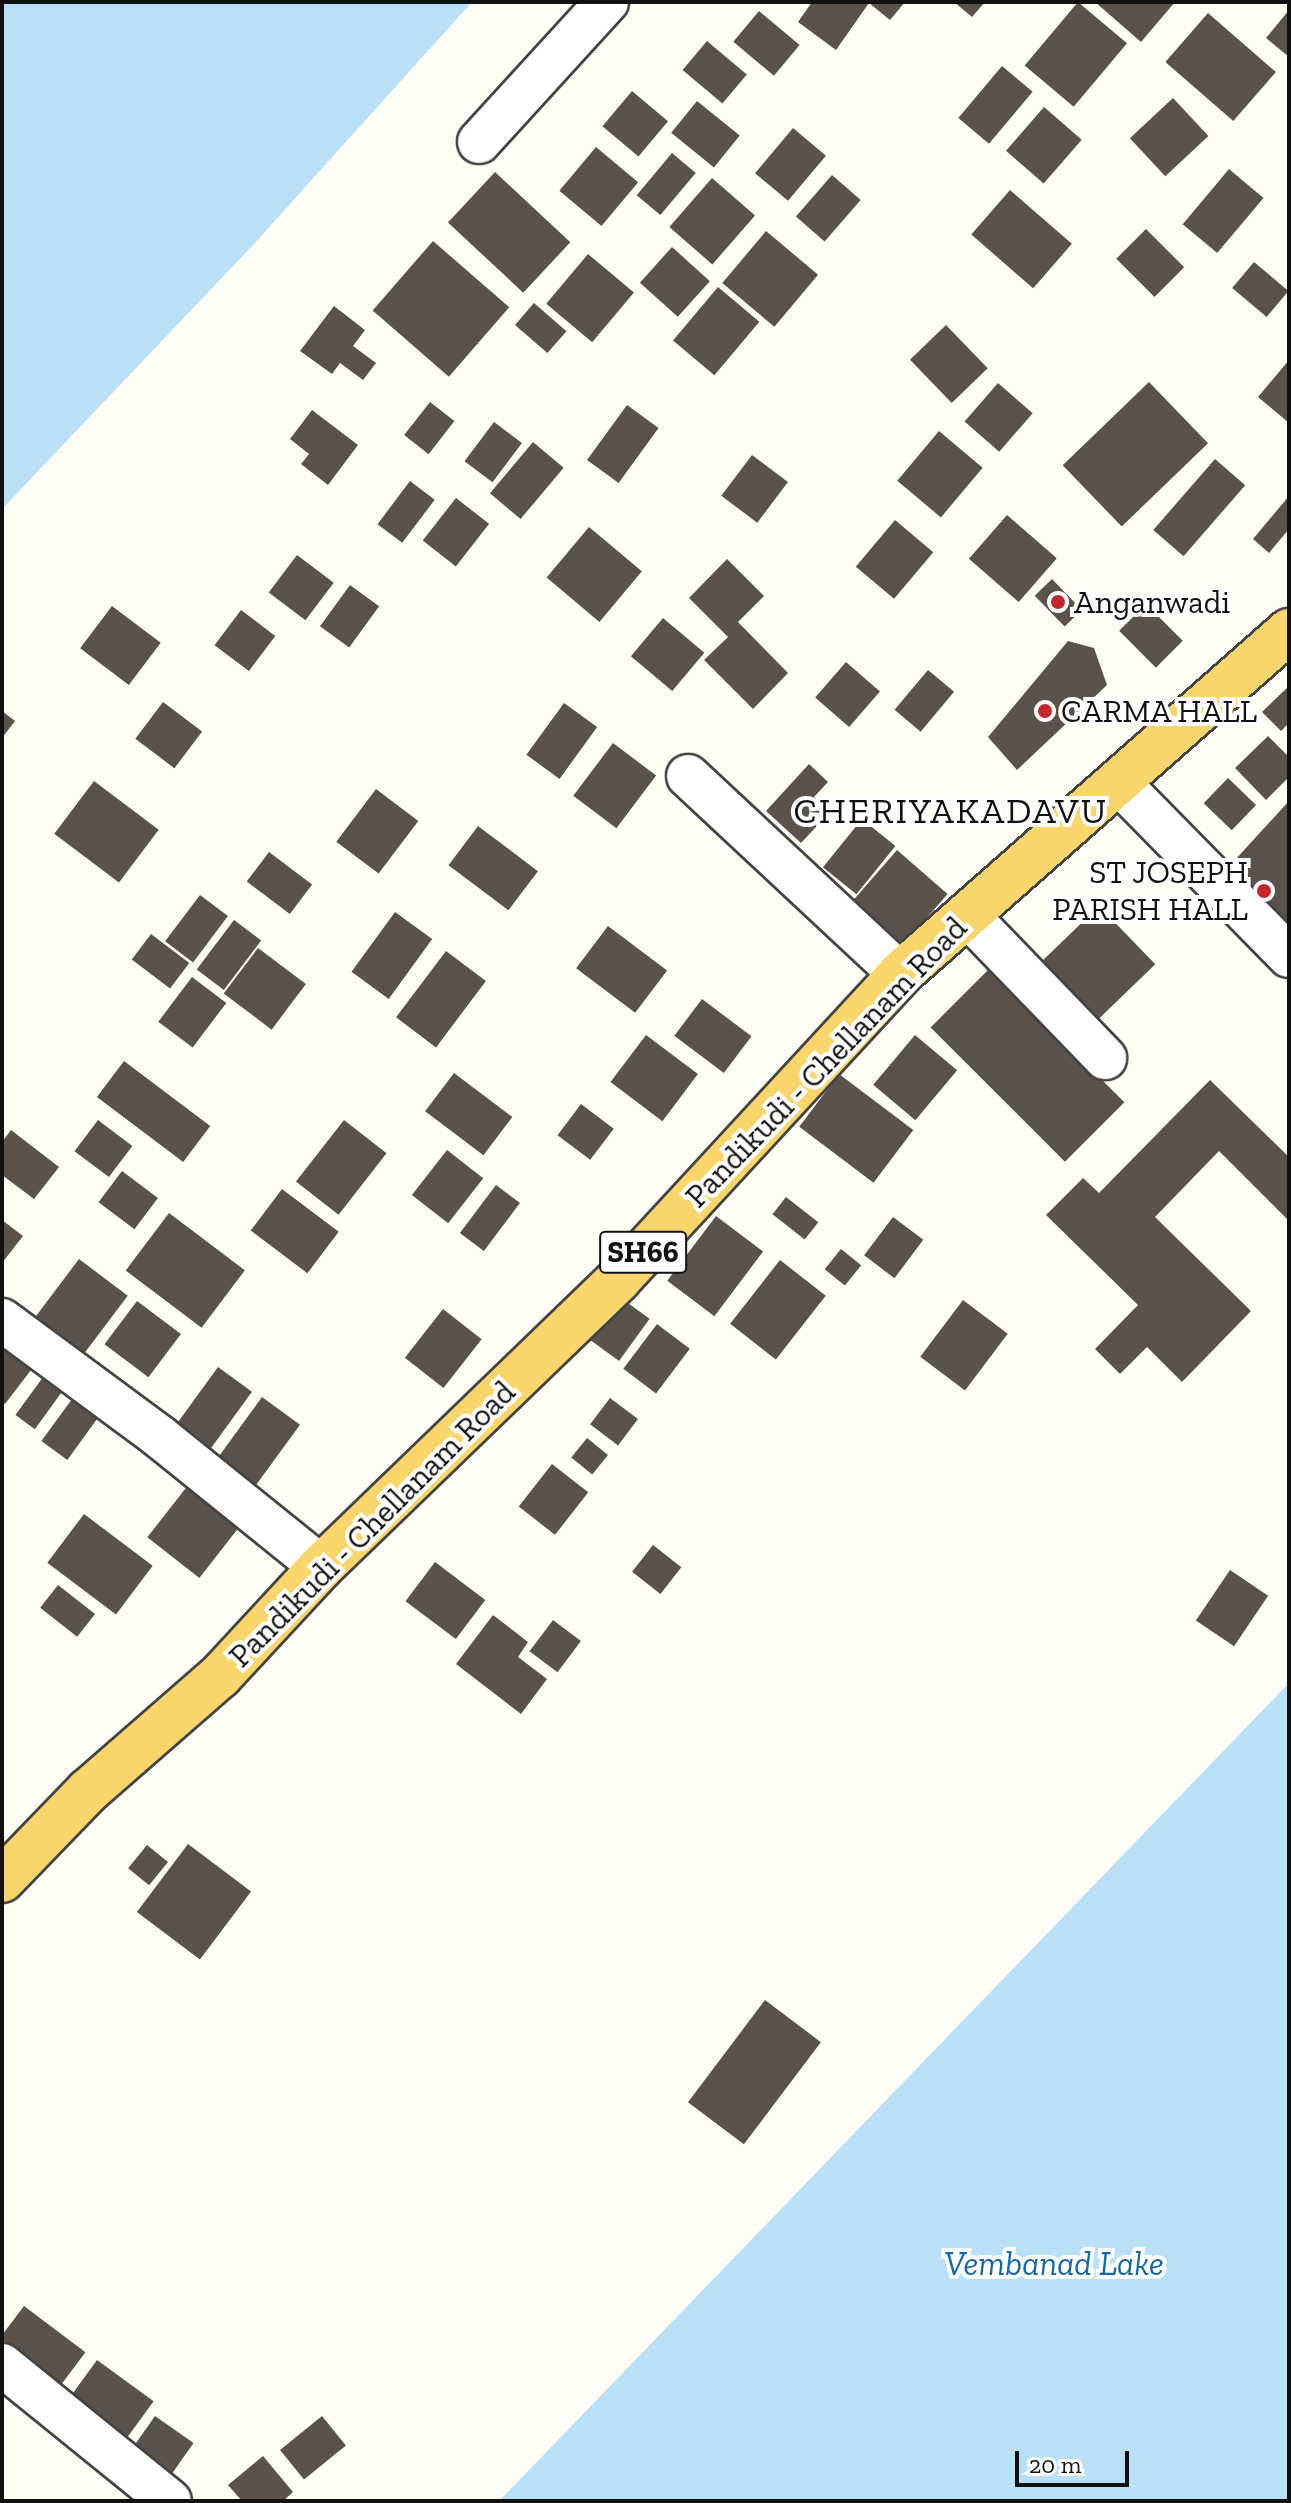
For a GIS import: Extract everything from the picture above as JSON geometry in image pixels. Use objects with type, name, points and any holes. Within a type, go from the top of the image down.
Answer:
[{"type":"main road","name":"Pandikudi - Chellanam Road","points":[[2,1880],[88,1791],[220,1676],[321,1567],[619,1279],[900,974],[1289,631]]},
{"type":"street","points":[[479,142],[607,2]]},
{"type":"street","points":[[688,776],[900,974]]},
{"type":"street","points":[[1118,782],[1289,956]]},
{"type":"street","points":[[967,915],[1105,1058]]},
{"type":"street","points":[[2,1320],[160,1437],[321,1567]]},
{"type":"street","points":[[2,2365],[170,2501]]},
{"type":"water","points":[[2,2],[472,2],[254,244],[2,509]]},
{"type":"water","name":"Vembanad Lake","points":[[1289,1683],[1289,2501],[499,2501]]},
{"type":"building","points":[[812,2],[905,2],[890,20],[869,3],[836,50],[798,22]]},
{"type":"building","points":[[954,2],[985,2],[972,17]]},
{"type":"building","points":[[1078,2],[1127,43],[1074,107],[1025,66]]},
{"type":"building","points":[[1095,2],[1175,2],[1141,42]]},
{"type":"building","points":[[1289,10],[1289,57],[1266,38]]},
{"type":"building","points":[[759,11],[800,45],[774,76],[733,42]]},
{"type":"building","points":[[1208,13],[1276,72],[1233,121],[1165,62]]},
{"type":"building","points":[[707,41],[747,74],[722,104],[683,70]]},
{"type":"building","points":[[1002,66],[1033,92],[989,144],[958,118]]},
{"type":"building","points":[[632,91],[668,121],[638,156],[602,126]]},
{"type":"building","points":[[1173,98],[1208,136],[1165,176],[1130,138]]},
{"type":"building","points":[[697,101],[740,136],[714,167],[671,133]]},
{"type":"building","points":[[1044,107],[1082,140],[1044,184],[1006,151]]},
{"type":"building","points":[[793,128],[826,156],[788,201],[755,173]]},
{"type":"building","points":[[596,147],[638,182],[601,226],[559,191]]},
{"type":"building","points":[[672,153],[696,173],[660,215],[637,195]]},
{"type":"building","points":[[1229,169],[1263,198],[1217,253],[1183,224]]},
{"type":"building","points":[[495,172],[570,242],[523,293],[448,222]]},
{"type":"building","points":[[832,175],[861,200],[825,241],[796,217]]},
{"type":"building","points":[[712,178],[755,215],[712,264],[669,227]]},
{"type":"building","points":[[1010,190],[1072,244],[1033,288],[971,235]]},
{"type":"building","points":[[1146,229],[1184,267],[1154,297],[1116,259]]},
{"type":"building","points":[[766,231],[818,275],[774,327],[722,283]]},
{"type":"building","points":[[433,241],[509,307],[449,377],[373,310]]},
{"type":"building","points":[[672,247],[710,281],[678,317],[640,283]]},
{"type":"building","points":[[588,254],[634,293],[592,342],[546,304]]},
{"type":"building","points":[[1254,262],[1288,291],[1267,317],[1232,288]]},
{"type":"building","points":[[718,287],[759,322],[714,375],[673,341]]},
{"type":"building","points":[[534,303],[566,331],[547,353],[515,325]]},
{"type":"building","points":[[334,306],[365,330],[353,346],[376,363],[363,380],[340,363],[332,374],[300,351]]},
{"type":"building","points":[[946,325],[988,368],[952,403],[910,360]]},
{"type":"building","points":[[1289,360],[1289,423],[1258,397]]},
{"type":"building","points":[[1149,382],[1208,443],[1122,527],[1063,465]]},
{"type":"building","points":[[998,383],[1033,413],[999,452],[965,421]]},
{"type":"building","points":[[430,402],[454,421],[429,454],[404,435]]},
{"type":"building","points":[[627,405],[659,428],[619,483],[587,460]]},
{"type":"building","points":[[312,410],[358,445],[328,485],[301,464],[309,454],[290,439]]},
{"type":"building","points":[[494,422],[522,443],[492,482],[465,461]]},
{"type":"building","points":[[939,431],[983,468],[941,517],[897,481]]},
{"type":"building","points":[[533,442],[564,468],[521,519],[490,493]]},
{"type":"building","points":[[752,455],[788,482],[757,523],[721,496]]},
{"type":"building","points":[[1215,459],[1245,485],[1184,556],[1153,530]]},
{"type":"building","points":[[410,481],[435,500],[402,543],[378,524]]},
{"type":"building","points":[[1289,496],[1289,529],[1269,553],[1253,539]]},
{"type":"building","points":[[456,498],[489,524],[456,566],[423,541]]},
{"type":"building","points":[[1007,515],[1057,558],[1019,602],[969,559]]},
{"type":"building","points":[[895,520],[933,552],[894,599],[856,567]]},
{"type":"building","points":[[589,527],[642,571],[599,622],[547,578]]},
{"type":"building","points":[[297,555],[334,583],[305,620],[269,593]]},
{"type":"building","points":[[727,559],[764,596],[738,622],[788,673],[753,709],[704,660],[728,637],[689,598]]},
{"type":"building","name":"Anganwadi","points":[[1052,579],[1082,610],[1065,627],[1035,596]]},
{"type":"building","points":[[350,585],[379,606],[349,647],[320,626]]},
{"type":"building","points":[[1146,604],[1183,641],[1156,668],[1119,631]]},
{"type":"building","points":[[112,606],[161,643],[129,685],[80,648]]},
{"type":"building","points":[[241,610],[275,636],[249,671],[215,645]]},
{"type":"building","points":[[663,618],[704,653],[672,691],[631,656]]},
{"type":"building","name":"CARMA HALL","points":[[1068,641],[1094,648],[1107,685],[1017,770],[988,737]]},
{"type":"building","points":[[846,662],[880,692],[849,727],[815,697]]},
{"type":"building","points":[[928,670],[954,692],[921,732],[895,710]]},
{"type":"building","points":[[1289,686],[1289,723],[1281,731],[1262,712]]},
{"type":"building","points":[[163,702],[202,731],[174,768],[135,739]]},
{"type":"building","points":[[564,703],[597,727],[560,779],[526,755]]},
{"type":"building","points":[[2,711],[15,721],[2,738]]},
{"type":"building","points":[[1268,736],[1289,757],[1289,777],[1266,800],[1235,768]]},
{"type":"building","points":[[613,743],[656,775],[616,828],[573,796]]},
{"type":"building","points":[[809,764],[828,782],[814,797],[831,811],[801,843],[766,811]]},
{"type":"building","points":[[1228,778],[1256,805],[1232,830],[1204,803]]},
{"type":"building","points":[[94,781],[159,830],[119,882],[54,834]]},
{"type":"building","points":[[376,789],[418,821],[379,874],[336,842]]},
{"type":"building","name":"ST JOSEPH PARISH HALL","points":[[1289,801],[1289,945],[1224,872]]},
{"type":"building","points":[[862,819],[895,846],[856,894],[823,867]]},
{"type":"building","points":[[478,826],[538,871],[508,910],[449,865]]},
{"type":"building","points":[[897,850],[948,894],[904,945],[853,901]]},
{"type":"building","points":[[269,852],[312,884],[290,914],[247,882]]},
{"type":"building","points":[[200,895],[228,916],[193,962],[165,941]]},
{"type":"building","points":[[1099,906],[1155,964],[1092,1025],[1036,967]]},
{"type":"building","points":[[395,912],[432,939],[389,999],[352,972]]},
{"type":"building","points":[[234,920],[261,940],[224,990],[197,970]]},
{"type":"building","points":[[608,926],[667,971],[635,1013],[576,968]]},
{"type":"building","points":[[151,934],[189,963],[170,988],[132,960]]},
{"type":"building","points":[[258,948],[306,984],[272,1030],[224,994]]},
{"type":"building","points":[[446,951],[486,981],[436,1047],[396,1017]]},
{"type":"building","points":[[990,968],[1124,1102],[1065,1162],[931,1027]]},
{"type":"building","points":[[192,977],[226,1003],[193,1048],[158,1022]]},
{"type":"building","points":[[702,999],[752,1036],[724,1073],[674,1036]]},
{"type":"building","points":[[646,1035],[698,1074],[662,1121],[610,1082]]},
{"type":"building","points":[[915,1035],[957,1070],[915,1120],[873,1085]]},
{"type":"building","points":[[124,1061],[210,1126],[183,1162],[97,1097]]},
{"type":"building","points":[[454,1073],[512,1117],[483,1155],[425,1111]]},
{"type":"building","points":[[839,1074],[913,1130],[874,1183],[799,1127]]},
{"type":"building","points":[[1210,1080],[1289,1157],[1289,1221],[1219,1151],[1155,1217],[1251,1311],[1182,1382],[1147,1347],[1120,1374],[1095,1349],[1138,1305],[1046,1215],[1083,1178],[1099,1193]]},
{"type":"building","points":[[581,1104],[614,1129],[590,1160],[558,1135]]},
{"type":"building","points":[[98,1120],[132,1146],[109,1177],[75,1151]]},
{"type":"building","points":[[344,1120],[387,1153],[339,1215],[296,1181]]},
{"type":"building","points":[[11,1130],[59,1167],[34,1199],[2,1175],[2,1142]]},
{"type":"building","points":[[447,1150],[483,1178],[448,1223],[412,1195]]},
{"type":"building","points":[[122,1171],[158,1198],[134,1229],[99,1202]]},
{"type":"building","points":[[496,1185],[520,1203],[484,1251],[460,1233]]},
{"type":"building","points":[[282,1189],[339,1232],[307,1273],[251,1231]]},
{"type":"building","points":[[786,1197],[818,1222],[805,1240],[772,1214]]},
{"type":"building","points":[[169,1213],[245,1270],[202,1328],[126,1271]]},
{"type":"building","points":[[716,1216],[763,1252],[714,1316],[667,1281]]},
{"type":"building","points":[[893,1217],[923,1240],[894,1278],[864,1255]]},
{"type":"building","points":[[2,1220],[23,1236],[2,1263]]},
{"type":"building","points":[[841,1249],[861,1265],[845,1286],[825,1269]]},
{"type":"building","points":[[79,1259],[128,1296],[84,1353],[36,1317]]},
{"type":"building","points":[[780,1260],[826,1296],[776,1360],[730,1324]]},
{"type":"building","points":[[614,1293],[650,1319],[619,1361],[583,1335]]},
{"type":"building","points":[[963,1300],[1008,1334],[965,1390],[920,1357]]},
{"type":"building","points":[[137,1301],[181,1334],[148,1377],[105,1344]]},
{"type":"building","points":[[443,1309],[482,1339],[443,1388],[405,1358]]},
{"type":"building","points":[[657,1324],[690,1349],[656,1393],[623,1369]]},
{"type":"building","points":[[2,1348],[31,1370],[5,1404],[2,1402]]},
{"type":"building","points":[[218,1367],[252,1392],[207,1453],[173,1428]]},
{"type":"building","points":[[46,1373],[65,1387],[35,1429],[15,1415]]},
{"type":"building","points":[[262,1397],[300,1425],[255,1486],[217,1458]]},
{"type":"building","points":[[610,1398],[638,1419],[618,1445],[590,1424]]},
{"type":"building","points":[[72,1399],[98,1418],[67,1460],[41,1441]]},
{"type":"building","points":[[587,1438],[608,1455],[592,1474],[571,1457]]},
{"type":"building","points":[[552,1464],[588,1492],[555,1535],[519,1507]]},
{"type":"building","points":[[196,1475],[248,1516],[199,1578],[147,1537]]},
{"type":"building","points":[[84,1514],[153,1566],[116,1614],[47,1563]]},
{"type":"building","points":[[653,1545],[681,1567],[660,1594],[632,1572]]},
{"type":"building","points":[[435,1562],[485,1600],[456,1639],[406,1601]]},
{"type":"building","points":[[1230,1570],[1268,1596],[1234,1646],[1196,1621]]},
{"type":"building","points":[[58,1585],[95,1614],[77,1637],[40,1608]]},
{"type":"building","points":[[493,1615],[528,1642],[518,1657],[547,1679],[521,1714],[456,1664]]},
{"type":"building","points":[[553,1620],[581,1641],[557,1672],[530,1651]]},
{"type":"building","points":[[188,1844],[251,1892],[200,1959],[137,1912]]},
{"type":"building","points":[[147,1845],[168,1862],[149,1885],[128,1868]]},
{"type":"building","points":[[765,2000],[821,2042],[744,2144],[688,2102]]},
{"type":"building","points":[[24,2306],[85,2352],[61,2384],[2,2340]]},
{"type":"building","points":[[97,2360],[154,2401],[122,2445],[65,2404]]},
{"type":"building","points":[[155,2416],[194,2443],[168,2480],[129,2453]]},
{"type":"building","points":[[322,2416],[346,2446],[304,2480],[280,2450]]},
{"type":"building","points":[[263,2456],[293,2492],[283,2501],[242,2501],[228,2485]]},
{"type":"place","name":"Anganwadi","points":[[1058,602]]},
{"type":"place","name":"CARMA HALL","points":[[1045,711]]},
{"type":"place","name":"ST JOSEPH PARISH HALL","points":[[1264,891]]},
{"type":"district","name":"CHERIYAKADAVU","points":[[951,811]]}]
